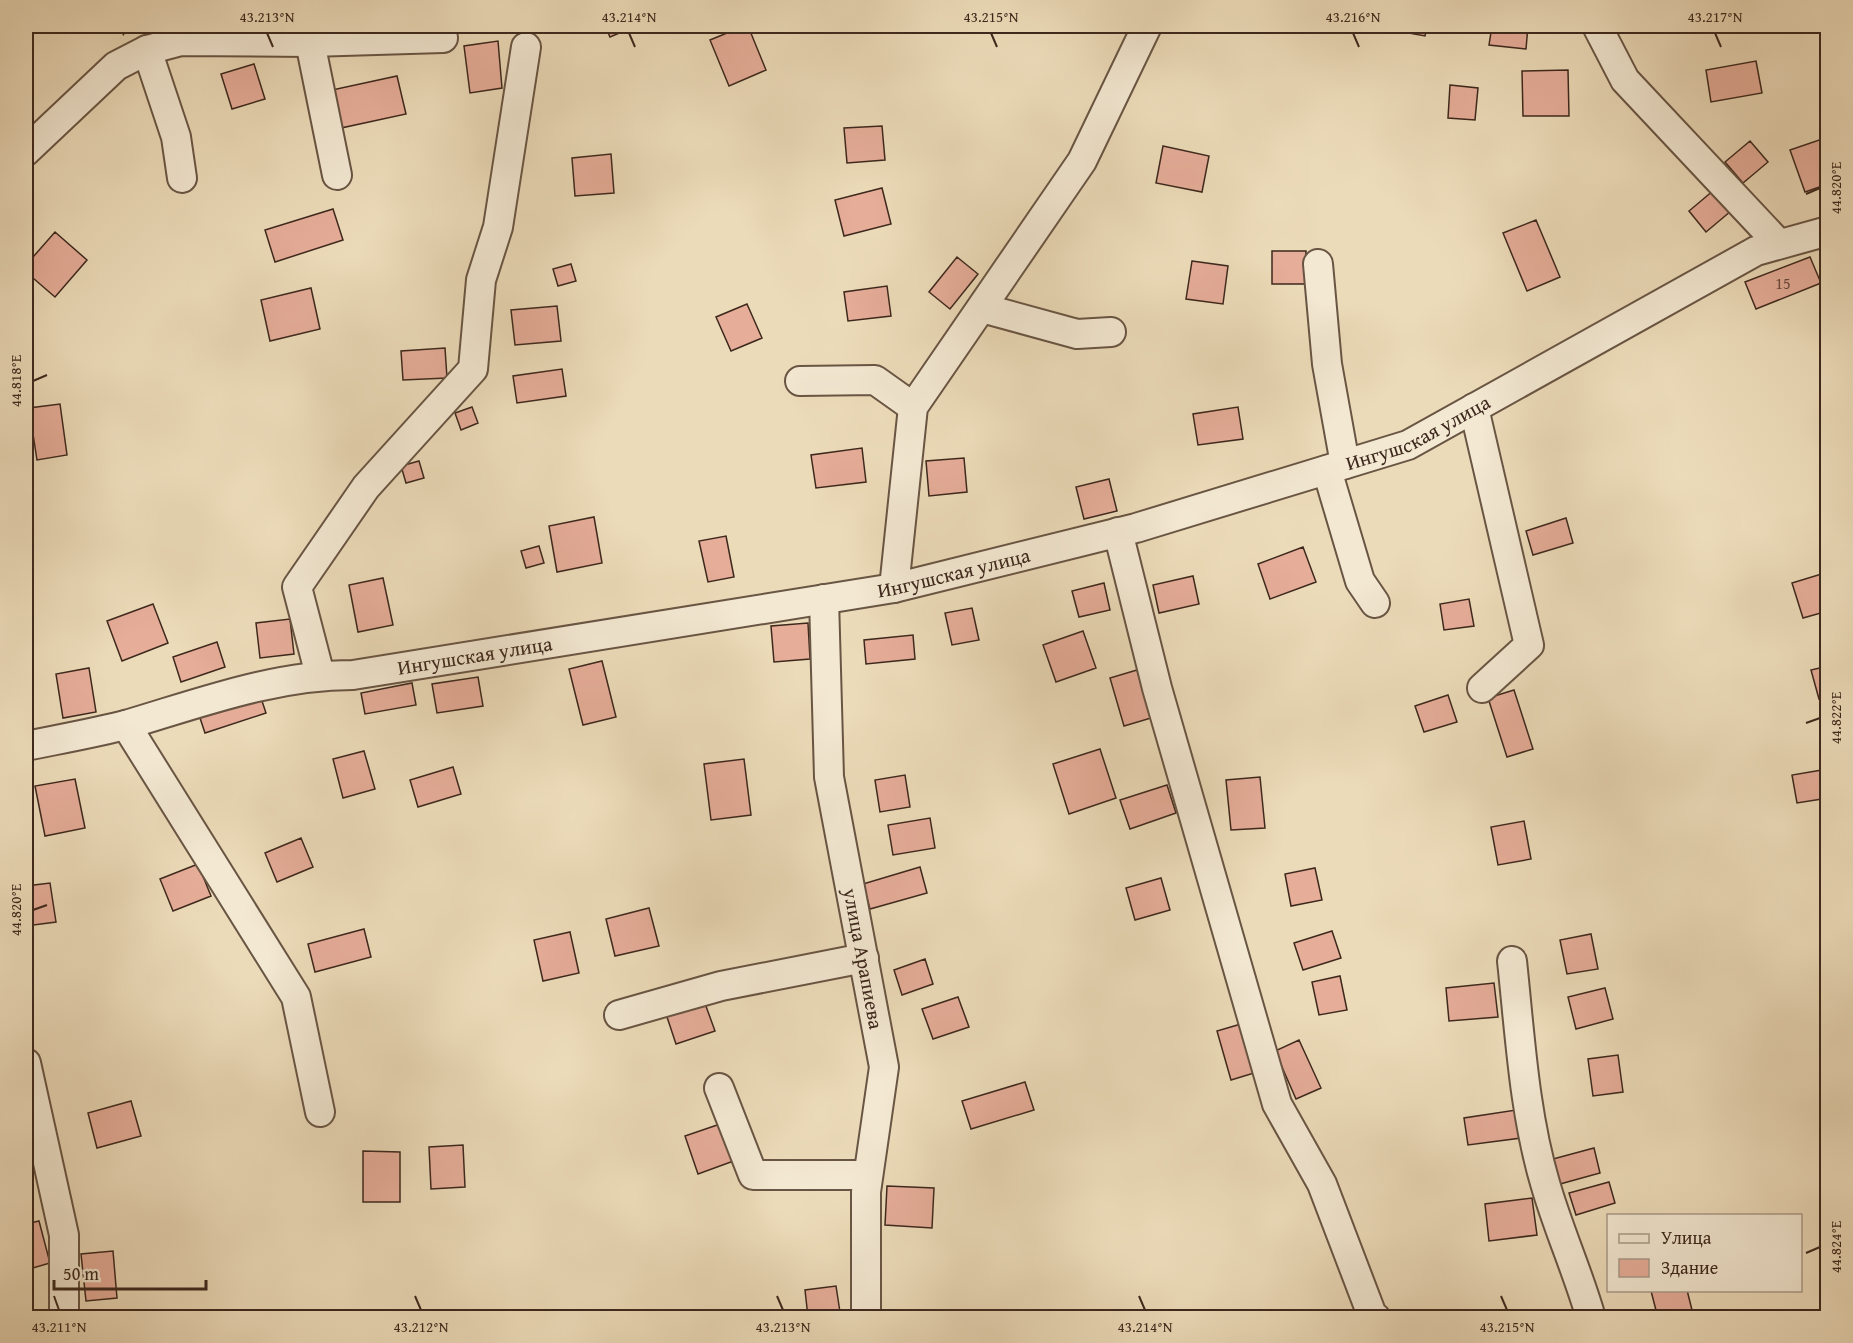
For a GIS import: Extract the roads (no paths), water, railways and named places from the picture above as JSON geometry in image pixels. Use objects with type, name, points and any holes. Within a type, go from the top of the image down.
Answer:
[{"type":"street","points":[[894,588],[913,407],[1082,161],[1147,26]]},
{"type":"street","points":[[1597,26],[1625,80],[1779,244]]},
{"type":"street","points":[[26,151],[116,66],[147,50],[181,41],[310,42],[443,38]]},
{"type":"street","points":[[310,42],[337,175]]},
{"type":"street","points":[[320,675],[297,586],[366,488],[473,369],[481,280],[498,227],[526,47]]},
{"type":"street","points":[[147,50],[176,137],[182,178]]},
{"type":"street","name":"Ингушская улица","points":[[26,746],[126,725],[262,684],[320,675],[353,675],[894,588],[1118,532],[1408,445],[1756,250],[1827,231]]},
{"type":"street","points":[[1318,264],[1336,467],[1360,581],[1375,603]]},
{"type":"street","points":[[982,308],[1077,334],[1111,332]]},
{"type":"street","points":[[800,381],[875,380],[913,407]]},
{"type":"street","points":[[1474,408],[1529,645],[1482,688]]},
{"type":"street","points":[[1118,532],[1157,688],[1277,1104],[1322,1184],[1372,1315],[1376,1317]]},
{"type":"street","name":"улица Арапиева","points":[[824,598],[829,777],[884,1067],[866,1192],[866,1317]]},
{"type":"street","points":[[126,725],[296,997],[320,1112]]},
{"type":"street","points":[[619,1015],[721,987],[864,957]]},
{"type":"street","points":[[1512,962],[1524,1082],[1545,1183],[1591,1317]]},
{"type":"street","points":[[26,1063],[64,1235],[64,1317]]},
{"type":"street","points":[[718,1088],[753,1175],[868,1175]]}]
